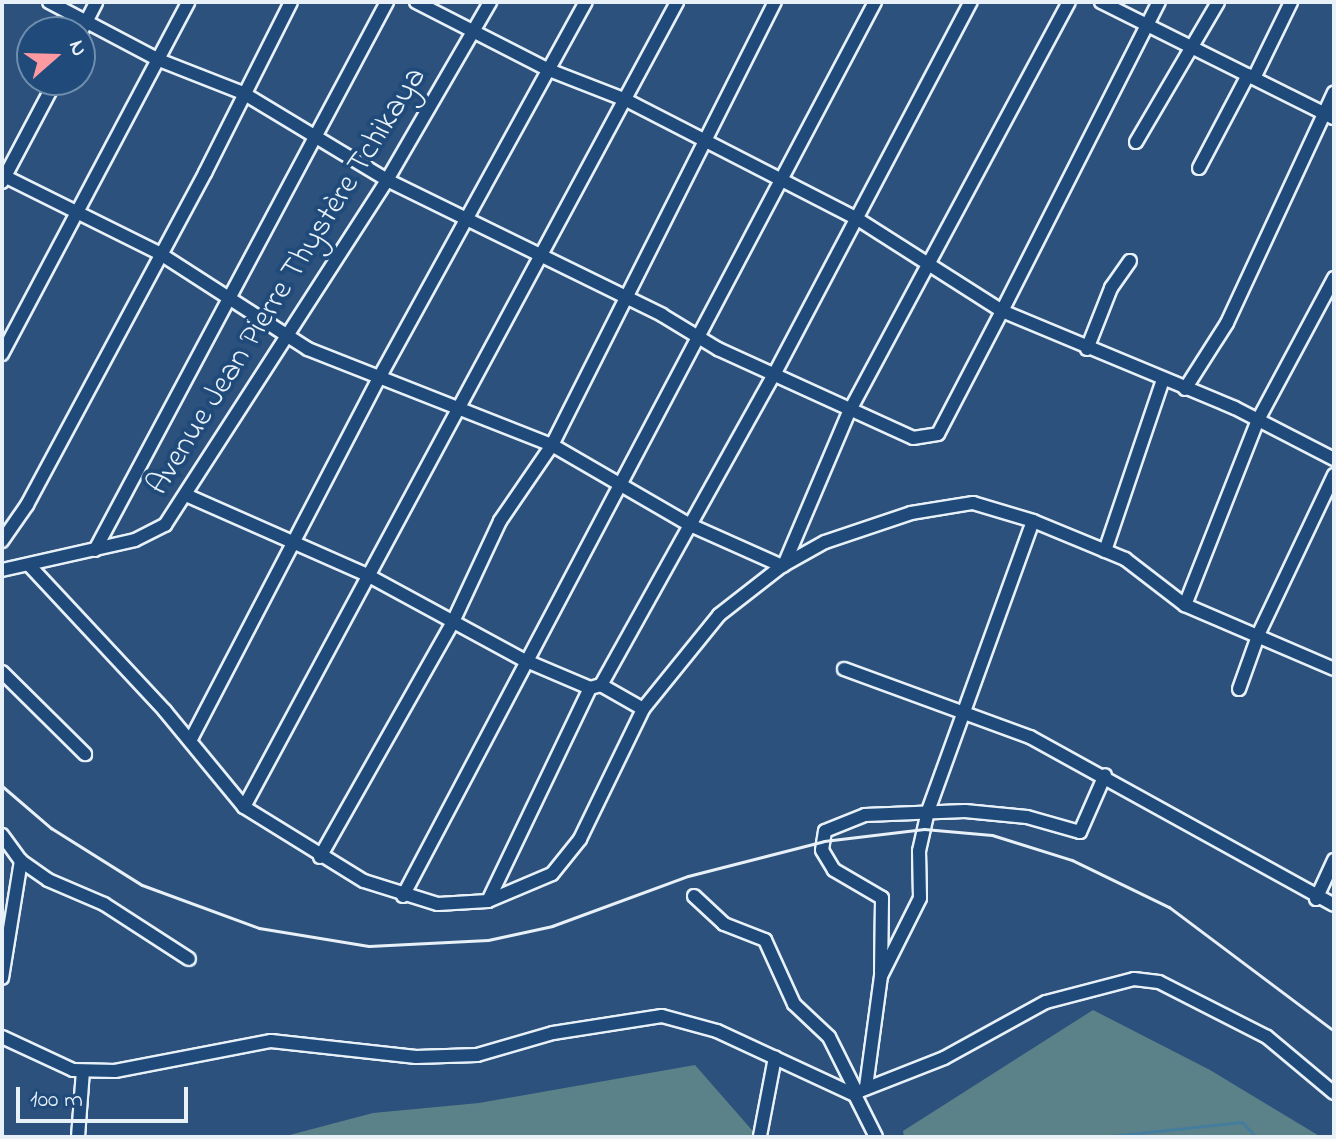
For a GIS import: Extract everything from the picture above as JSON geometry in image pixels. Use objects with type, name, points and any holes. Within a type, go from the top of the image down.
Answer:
[{"type":"street","points":[[49,2],[83,16]]},
{"type":"street","points":[[2,354],[80,213],[188,2]]},
{"type":"street","points":[[2,541],[27,505],[159,253],[205,173],[291,2]]},
{"type":"street","points":[[95,550],[232,298],[387,2]]},
{"type":"street","points":[[416,2],[549,70],[626,100],[784,180],[856,218],[1002,311],[1258,420],[1334,459]]},
{"type":"street","name":"Avenue Jean Pierre Thystère Tchikaya","points":[[2,570],[95,550],[151,533],[188,496],[387,180],[490,2]]},
{"type":"street","points":[[190,741],[379,378],[470,219],[586,2]]},
{"type":"street","points":[[244,807],[677,2]]},
{"type":"street","points":[[320,857],[452,624],[500,521],[552,445],[623,297],[707,140],[775,2]]},
{"type":"street","points":[[403,896],[524,660],[697,335],[784,180],[875,2]]},
{"type":"street","points":[[488,901],[595,686],[775,373],[971,2]]},
{"type":"street","points":[[783,566],[849,412],[1069,2]]},
{"type":"street","points":[[1101,2],[1330,116]]},
{"type":"street","points":[[96,23],[159,60],[243,93],[387,180],[542,255],[849,412],[913,438],[938,434],[1159,2]]},
{"type":"street","points":[[1136,142],[1194,48],[1218,2]]},
{"type":"street","points":[[1199,168],[1291,2]]},
{"type":"street","points":[[1185,389],[1227,323],[1330,116],[1334,93]]},
{"type":"street","points":[[47,96],[3,178],[159,253],[232,298],[286,338],[379,378],[460,405],[552,445],[690,525],[783,566]]},
{"type":"street","points":[[1087,349],[1111,288],[1130,261]]},
{"type":"street","points":[[1185,605],[1258,420],[1334,278]]},
{"type":"street","points":[[1105,551],[1163,380]]},
{"type":"street","points":[[1239,689],[1259,633],[1334,475]]},
{"type":"street","points":[[188,496],[369,576],[452,624],[524,660],[595,686],[643,709]]},
{"type":"street","points":[[29,565],[190,741],[244,807],[320,857],[403,896],[438,904],[488,901],[552,874],[580,839],[643,709],[719,615],[783,566],[825,542],[911,513],[973,503],[1033,521],[1138,567],[1185,605],[1259,633],[1334,668]]},
{"type":"street","points":[[881,976],[920,898],[919,851],[928,811],[961,710],[1033,521]]},
{"type":"street","points":[[844,669],[1030,737],[1105,775],[1316,899],[1334,905]]},
{"type":"street","points":[[2,672],[85,754]]},
{"type":"street","points":[[859,1092],[881,976],[882,898],[834,870],[822,850],[825,831],[865,815],[928,811],[1027,817],[1080,832],[1105,775]]},
{"type":"street","points":[[2,835],[21,861],[48,880],[104,904],[189,959]]},
{"type":"street","points":[[1316,899],[1334,860]]},
{"type":"street","points":[[2,978],[21,861]]},
{"type":"street","points":[[694,896],[724,924],[765,940],[794,1004],[829,1037],[859,1092],[876,1137]]},
{"type":"street","points":[[2,1037],[83,1071],[115,1071],[271,1041],[403,1056],[477,1055],[532,1037],[646,1016],[694,1023],[859,1092],[944,1058],[1046,1002],[1134,979],[1159,982],[1267,1037],[1334,1093]]},
{"type":"street","points":[[760,1136],[775,1057]]},
{"type":"street","points":[[78,1137],[83,1071]]},
{"type":"green space","points":[[1093,1010],[1210,1070],[1321,1137],[904,1137],[903,1131]]},
{"type":"green space","points":[[695,1065],[758,1137],[282,1137],[373,1113],[479,1103]]},
{"type":"waterway","points":[[1101,1137],[1242,1122],[1256,1137]]},
{"type":"railway","points":[[2,786],[51,828],[142,885],[259,928],[369,946],[488,940],[552,926],[688,876],[824,841],[924,829],[992,835],[1072,860],[1169,907],[1334,1031]]}]
